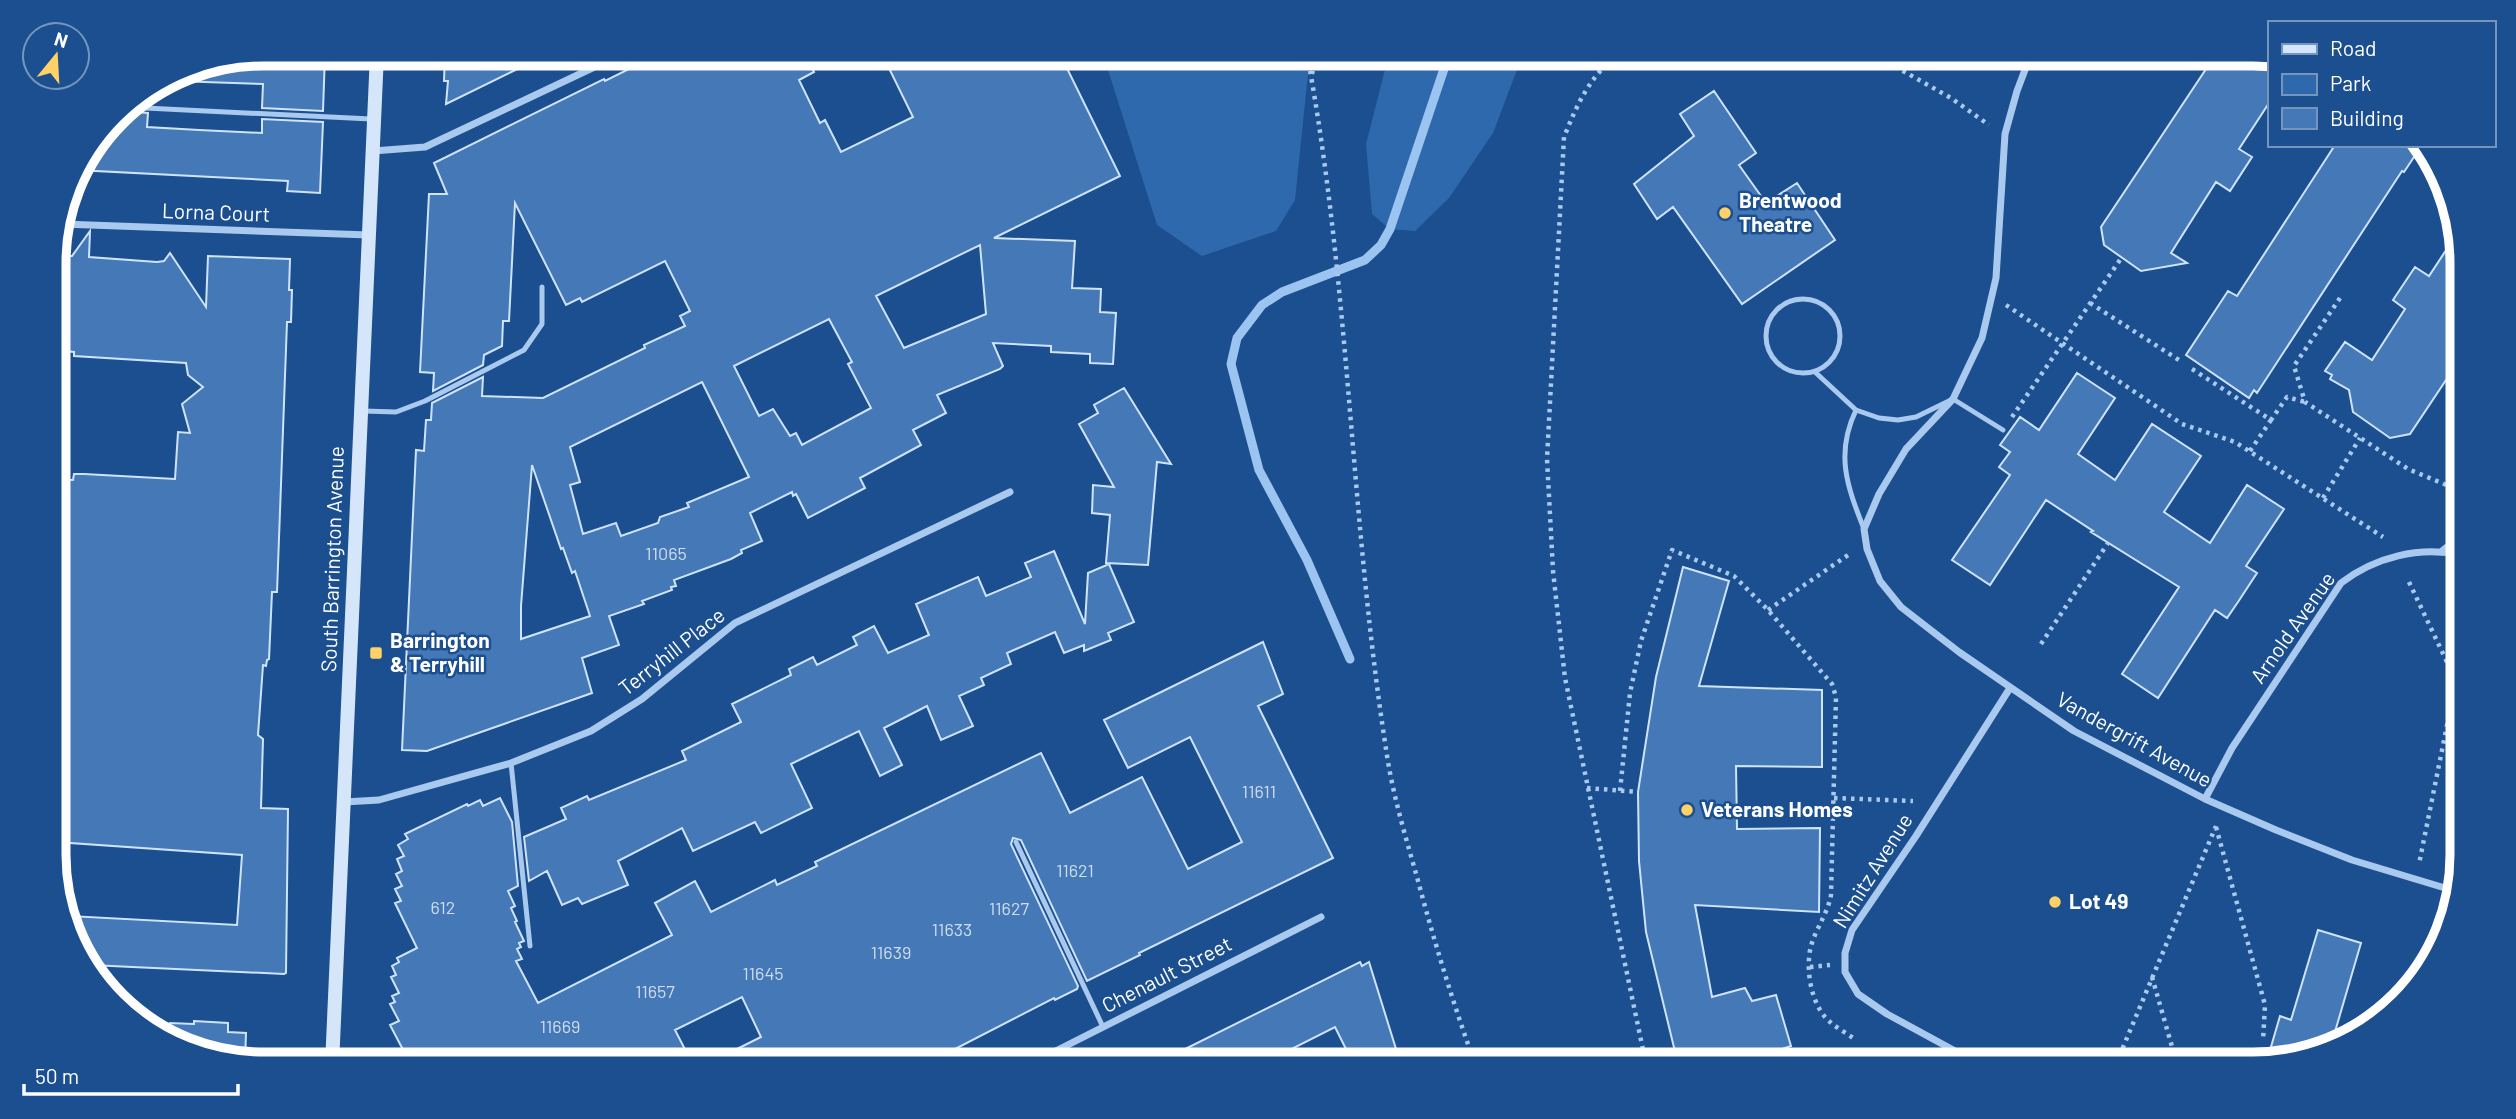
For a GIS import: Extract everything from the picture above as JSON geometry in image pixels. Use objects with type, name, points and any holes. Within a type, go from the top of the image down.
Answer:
[{"type":"street","name":"South Barrington Avenue","points":[[333,1052],[376,67]]},
{"type":"street","points":[[373,150],[425,147],[594,67]]},
{"type":"street","points":[[1864,529],[1879,494],[1906,449],[1953,399],[1982,338],[1996,278],[2005,134],[2026,67]]},
{"type":"street","name":"Lorna Court","points":[[71,224],[369,235]]},
{"type":"street","name":"Terryhill Place","points":[[344,802],[379,800],[511,763],[591,731],[642,699],[734,623],[1010,492]]},
{"type":"street","name":"Vandergrift Avenue","points":[[1864,529],[1867,549],[1880,581],[1901,607],[2010,688],[2074,731],[2206,799],[2352,860],[2447,889]]},
{"type":"street","points":[[2442,551],[2450,545]]},
{"type":"street","name":"Arnold Avenue","points":[[2206,799],[2232,748],[2341,583],[2354,573],[2394,555],[2450,553]]},
{"type":"street","name":"Nimitz Avenue","points":[[1957,1052],[1886,1014],[1858,994],[1845,972],[1844,953],[1852,930],[1916,836],[2010,688]]},
{"type":"street","name":"Chenault Street","points":[[1054,1052],[1321,917]]},
{"type":"lane","points":[[143,108],[374,120]]},
{"type":"lane","points":[[361,411],[396,412],[425,401],[524,350],[542,324],[542,287]]},
{"type":"lane","points":[[1812,300],[1832,313],[1838,324],[1839,347],[1834,358],[1815,372],[1790,372],[1771,356],[1766,344],[1769,319],[1787,302],[1812,300]]},
{"type":"lane","points":[[1815,372],[1856,410],[1878,418],[1898,420],[1916,417],[1953,399],[2003,430]]},
{"type":"lane","points":[[1856,410],[1847,429],[1844,462],[1850,495],[1864,529]]},
{"type":"lane","points":[[511,763],[530,946]]},
{"type":"lane","points":[[1016,842],[1103,1027]]},
{"type":"path","points":[[1309,67],[1340,303],[1366,606],[1386,751],[1403,827],[1444,975],[1471,1052]]},
{"type":"path","points":[[1311,79],[1313,67]]},
{"type":"path","points":[[1604,67],[1579,99],[1564,137],[1547,459],[1552,571],[1565,678],[1643,1052]]},
{"type":"path","points":[[1896,67],[1951,98],[2005,134]]},
{"type":"path","points":[[2003,430],[2122,257]]},
{"type":"path","points":[[1993,292],[2010,309],[2182,424],[2235,442],[2383,537]]},
{"type":"path","points":[[2305,402],[2294,366],[2340,298]]},
{"type":"path","points":[[2090,303],[2182,362]]},
{"type":"path","points":[[2193,369],[2270,420]]},
{"type":"path","points":[[2250,451],[2287,397],[2305,402],[2409,469],[2450,486]]},
{"type":"path","points":[[2323,498],[2360,438]]},
{"type":"path","points":[[2041,644],[2108,543]]},
{"type":"path","points":[[1620,791],[1630,693],[1641,641],[1672,550],[1734,576],[1768,610],[1832,684],[1836,697],[1831,895],[1829,906],[1810,948],[1810,981],[1814,997],[1828,1021],[1853,1038]]},
{"type":"path","points":[[1768,610],[1848,555]]},
{"type":"path","points":[[2410,582],[2450,668]]},
{"type":"path","points":[[2419,865],[2450,711]]},
{"type":"path","points":[[1587,788],[1638,792]]},
{"type":"path","points":[[1833,798],[1913,801]]},
{"type":"path","points":[[2121,1052],[2216,826],[2265,1005],[2263,1041]]},
{"type":"path","points":[[1810,967],[1832,965]]},
{"type":"path","points":[[2152,976],[2174,1052]]},
{"type":"green space","points":[[1107,67],[1309,67],[1295,200],[1276,231],[1202,256],[1157,225]]},
{"type":"green space","points":[[1386,67],[1518,67],[1493,133],[1449,198],[1415,231],[1390,229],[1372,214],[1366,144]]},
{"type":"building","points":[[251,67],[325,67],[323,111],[262,108],[263,84],[189,81],[225,70]]},
{"type":"building","points":[[445,67],[521,67],[446,104],[448,81],[444,81]]},
{"type":"building","points":[[633,67],[812,67],[814,72],[799,80],[820,123],[825,120],[841,152],[913,117],[888,67],[1066,67],[1120,176],[994,238],[1075,241],[1072,288],[1101,289],[1100,312],[1116,313],[1113,364],[1090,363],[1090,354],[1051,352],[1051,346],[993,343],[1003,366],[937,395],[946,413],[913,430],[921,445],[860,478],[865,488],[808,518],[796,494],[793,496],[792,492],[750,513],[762,541],[741,550],[742,553],[731,559],[674,580],[676,586],[671,587],[672,590],[642,601],[644,604],[609,616],[619,645],[582,658],[592,693],[427,751],[402,750],[416,450],[424,451],[426,420],[431,420],[432,403],[483,377],[482,396],[543,398],[685,326],[680,316],[690,311],[665,261],[582,302],[580,298],[566,305],[515,203],[509,321],[503,321],[502,346],[484,355],[483,365],[433,391],[434,373],[420,372],[429,194],[447,194],[434,163],[604,79],[605,81]],"holes":[[[980,245],[986,314],[904,348],[876,296]],[[829,319],[852,362],[848,364],[871,408],[802,445],[796,433],[790,436],[773,409],[759,416],[734,366]],[[702,382],[749,477],[687,503],[689,507],[660,517],[658,523],[621,536],[616,523],[583,534],[570,485],[580,482],[570,447]],[[532,465],[561,549],[563,548],[572,573],[575,571],[590,616],[521,639]]]},
{"type":"building","points":[[2207,67],[2268,68],[2268,105],[2239,149],[2252,157],[2230,191],[2216,182],[2171,253],[2187,263],[2141,271],[2104,245],[2101,227]]},
{"type":"building","name":"Brentwood Theatre","points":[[1714,91],[1756,153],[1739,165],[1766,203],[1797,183],[1835,240],[1742,304],[1673,207],[1657,219],[1634,184],[1694,136],[1680,114]]},
{"type":"building","points":[[138,112],[148,113],[147,127],[199,130],[262,133],[262,119],[323,122],[320,193],[287,191],[288,181],[90,171],[115,134]]},
{"type":"building","points":[[2334,147],[2411,147],[2416,154],[2404,172],[2402,171],[2257,393],[2254,390],[2249,398],[2186,355],[2228,291],[2237,296]]},
{"type":"building","points":[[90,231],[89,257],[157,262],[164,261],[170,253],[206,307],[208,256],[290,259],[291,322],[287,322],[277,592],[272,592],[269,659],[266,666],[263,665],[258,735],[263,739],[261,808],[288,809],[284,974],[101,965],[77,916],[237,925],[242,855],[67,843],[67,480],[73,480],[74,474],[175,479],[178,432],[190,433],[182,404],[203,387],[188,375],[186,363],[74,356],[74,352],[67,351],[67,256],[72,256]]},
{"type":"building","points":[[2449,246],[2450,374],[2410,434],[2390,438],[2353,412],[2349,390],[2330,379],[2332,375],[2325,371],[2345,342],[2372,360],[2405,309],[2393,300],[2415,267],[2429,276]]},
{"type":"building","points":[[2077,373],[2115,398],[2078,454],[2115,480],[2152,424],[2201,456],[2164,512],[2210,543],[2247,485],[2284,509],[2246,566],[2257,573],[2238,602],[2227,618],[2215,610],[2158,698],[2122,674],[2179,587],[2091,532],[2093,531],[2046,500],[1990,585],[1952,560],[2010,475],[1999,467],[2010,452],[2000,445],[2020,417],[2039,430]]},
{"type":"building","points":[[1124,388],[1171,464],[1157,462],[1148,565],[1106,563],[1110,515],[1092,513],[1093,485],[1114,487],[1079,424],[1098,413],[1094,405]]},
{"type":"building","points":[[1054,551],[1085,624],[1088,573],[1109,564],[1134,622],[1108,633],[1111,640],[1084,651],[1084,645],[1064,653],[1055,632],[1007,653],[1011,664],[981,678],[984,685],[959,696],[973,726],[941,740],[927,706],[884,728],[902,765],[880,776],[859,731],[791,764],[812,808],[761,833],[755,822],[693,851],[682,828],[618,861],[628,885],[582,904],[578,898],[562,905],[547,871],[529,881],[524,837],[566,819],[561,808],[587,796],[589,800],[686,760],[682,751],[741,722],[732,704],[791,675],[789,669],[813,657],[817,665],[857,645],[853,637],[874,626],[888,653],[929,635],[916,604],[978,577],[986,596],[1031,577],[1025,563]]},
{"type":"building","name":"Veterans Homes","points":[[1683,567],[1729,581],[1699,686],[1822,690],[1822,767],[1736,766],[1737,829],[1820,828],[1819,912],[1695,905],[1712,997],[1745,988],[1752,1001],[1776,995],[1791,1046],[1779,1050],[1780,1052],[1675,1052],[1646,932],[1639,861],[1638,792],[1656,677]]},
{"type":"building","points":[[1263,642],[1283,694],[1258,706],[1333,858],[1087,981],[1021,840],[1013,838],[1011,844],[1078,986],[1077,989],[949,1052],[731,1052],[761,1037],[742,997],[675,1030],[686,1052],[404,1052],[390,1025],[399,1021],[390,1004],[395,1002],[392,996],[399,993],[391,977],[396,975],[392,966],[399,962],[397,958],[417,948],[395,903],[401,901],[395,889],[402,886],[396,874],[402,871],[397,859],[404,856],[398,845],[408,839],[405,834],[480,800],[483,806],[500,798],[512,822],[518,886],[508,891],[515,906],[511,908],[517,921],[515,922],[524,941],[519,943],[521,947],[517,949],[522,959],[516,961],[538,1003],[672,935],[655,903],[695,881],[711,912],[775,880],[777,885],[817,866],[815,862],[1041,753],[1070,813],[1142,777],[1188,869],[1242,842],[1190,737],[1128,768],[1104,720]]},
{"type":"building","points":[[2318,930],[2361,943],[2334,1034],[2291,1049],[2270,1051],[2280,1016],[2291,1020]]},
{"type":"building","points":[[1360,962],[1362,966],[1369,962],[1397,1052],[1348,1052],[1335,1027],[1286,1052],[1179,1052]]},
{"type":"building","points":[[194,1021],[228,1023],[228,1032],[246,1033],[245,1051],[200,1042],[169,1028],[170,1023],[194,1024]]},
{"type":"waterway","points":[[1350,659],[1307,560],[1259,470],[1231,364],[1237,338],[1262,305],[1282,292],[1365,260],[1381,245],[1390,229],[1445,67]]},
{"type":"place","name":"Brentwood Theatre","points":[[1725,213]]},
{"type":"place","name":"Barrington & Terryhill","points":[[376,653]]},
{"type":"place","name":"Veterans Homes","points":[[1687,810]]},
{"type":"place","name":"Lot 49","points":[[2055,902]]}]
